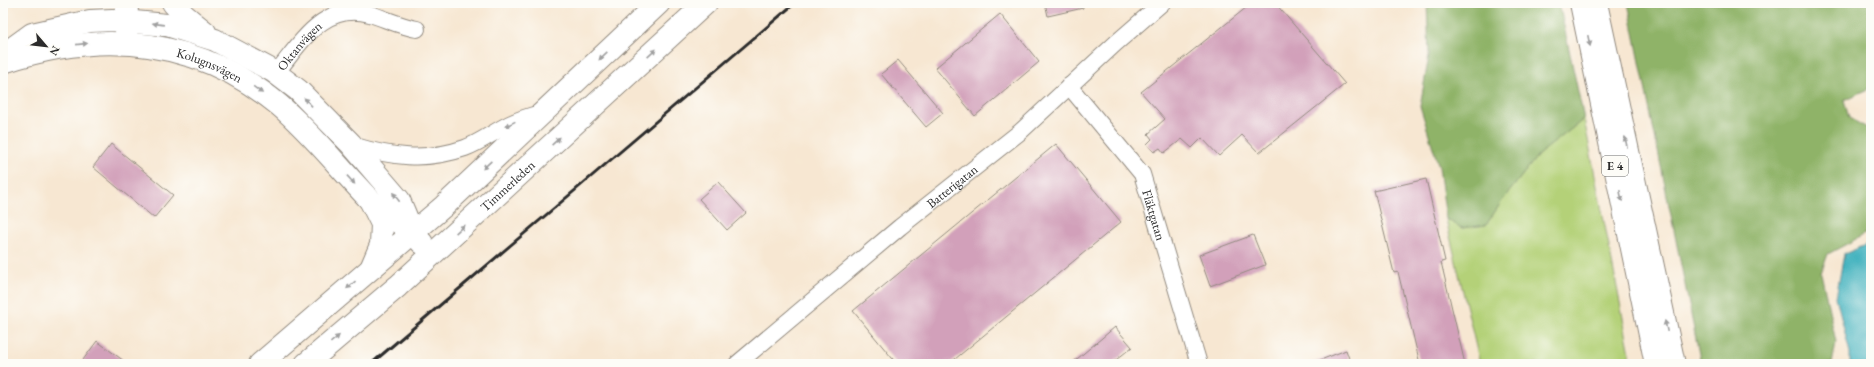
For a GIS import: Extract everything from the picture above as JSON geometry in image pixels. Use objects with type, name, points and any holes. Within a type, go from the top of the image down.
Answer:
[{"type":"main road","name":"Kolugnsvägen","points":[[173,3],[184,15],[215,40]]},
{"type":"main road","points":[[260,364],[413,232],[547,110],[659,3]]},
{"type":"main road","name":"Timmerleden","points":[[306,364],[432,255],[706,3]]},
{"type":"main road","name":"E 4","points":[[1581,3],[1656,364]]},
{"type":"main road","name":"E 4","points":[[1596,3],[1674,364]]},
{"type":"main road","name":"Kolugnsvägen","points":[[3,55],[32,34],[90,22],[112,20],[167,26],[215,40],[276,73],[298,90],[351,144],[399,200],[413,232]]},
{"type":"main road","name":"Kolugnsvägen","points":[[3,62],[36,51],[80,43],[126,22]]},
{"type":"main road","name":"Kolugnsvägen","points":[[126,22],[169,48],[190,55],[246,81],[279,105],[370,200],[413,232],[432,255]]},
{"type":"main road","name":"Kolugnsvägen","points":[[370,200],[382,224],[381,245],[371,268]]},
{"type":"street","name":"Batterigatan","points":[[737,364],[894,232],[1020,132],[1116,43],[1162,3]]},
{"type":"street","name":"Oktanvägen","points":[[276,73],[312,29],[326,18],[346,12],[369,14],[403,27],[417,29]]},
{"type":"street","name":"Fläktgatan","points":[[1069,86],[1142,174],[1199,364]]},
{"type":"street","name":"Kolugnsvägen","points":[[351,144],[380,154],[404,158],[432,156],[466,148],[513,122],[547,110]]},
{"type":"green space","points":[[1427,3],[1559,3],[1584,119],[1538,155],[1502,201],[1486,225],[1462,228],[1446,219],[1439,167],[1420,106],[1429,56]]},
{"type":"green space","points":[[1628,3],[1871,3],[1871,88],[1844,100],[1849,118],[1871,130],[1871,231],[1828,254],[1821,273],[1836,342],[1832,364],[1701,364]]},
{"type":"green space","points":[[1584,119],[1632,364],[1480,364],[1446,219],[1462,228],[1486,225],[1502,201],[1538,155]]},
{"type":"water","points":[[1871,243],[1871,364],[1850,364],[1850,353],[1836,297],[1844,254]]},
{"type":"building","points":[[1045,3],[1082,3],[1083,8],[1048,16]]},
{"type":"building","points":[[1252,3],[1275,3],[1345,84],[1259,153],[1242,135],[1219,156],[1202,138],[1192,148],[1182,139],[1164,153],[1160,148],[1154,152],[1147,144],[1152,139],[1148,134],[1165,119],[1141,92]]},
{"type":"building","points":[[1000,14],[1039,62],[975,116],[935,68]]},
{"type":"building","points":[[898,60],[943,113],[926,127],[881,74]]},
{"type":"building","points":[[111,144],[173,195],[154,218],[93,167]]},
{"type":"building","points":[[1056,144],[1121,222],[949,364],[897,364],[853,311]]},
{"type":"building","points":[[1426,179],[1445,261],[1441,262],[1465,364],[1420,364],[1398,272],[1394,273],[1374,191]]},
{"type":"building","points":[[718,182],[746,213],[727,230],[699,199]]},
{"type":"building","points":[[1253,235],[1265,265],[1210,286],[1199,255]]},
{"type":"building","points":[[1115,327],[1132,347],[1111,364],[1071,364]]},
{"type":"building","points":[[97,341],[128,364],[80,364]]},
{"type":"building","points":[[1346,350],[1351,364],[1313,364],[1313,363]]},
{"type":"railway","points":[[371,364],[795,3]]}]
